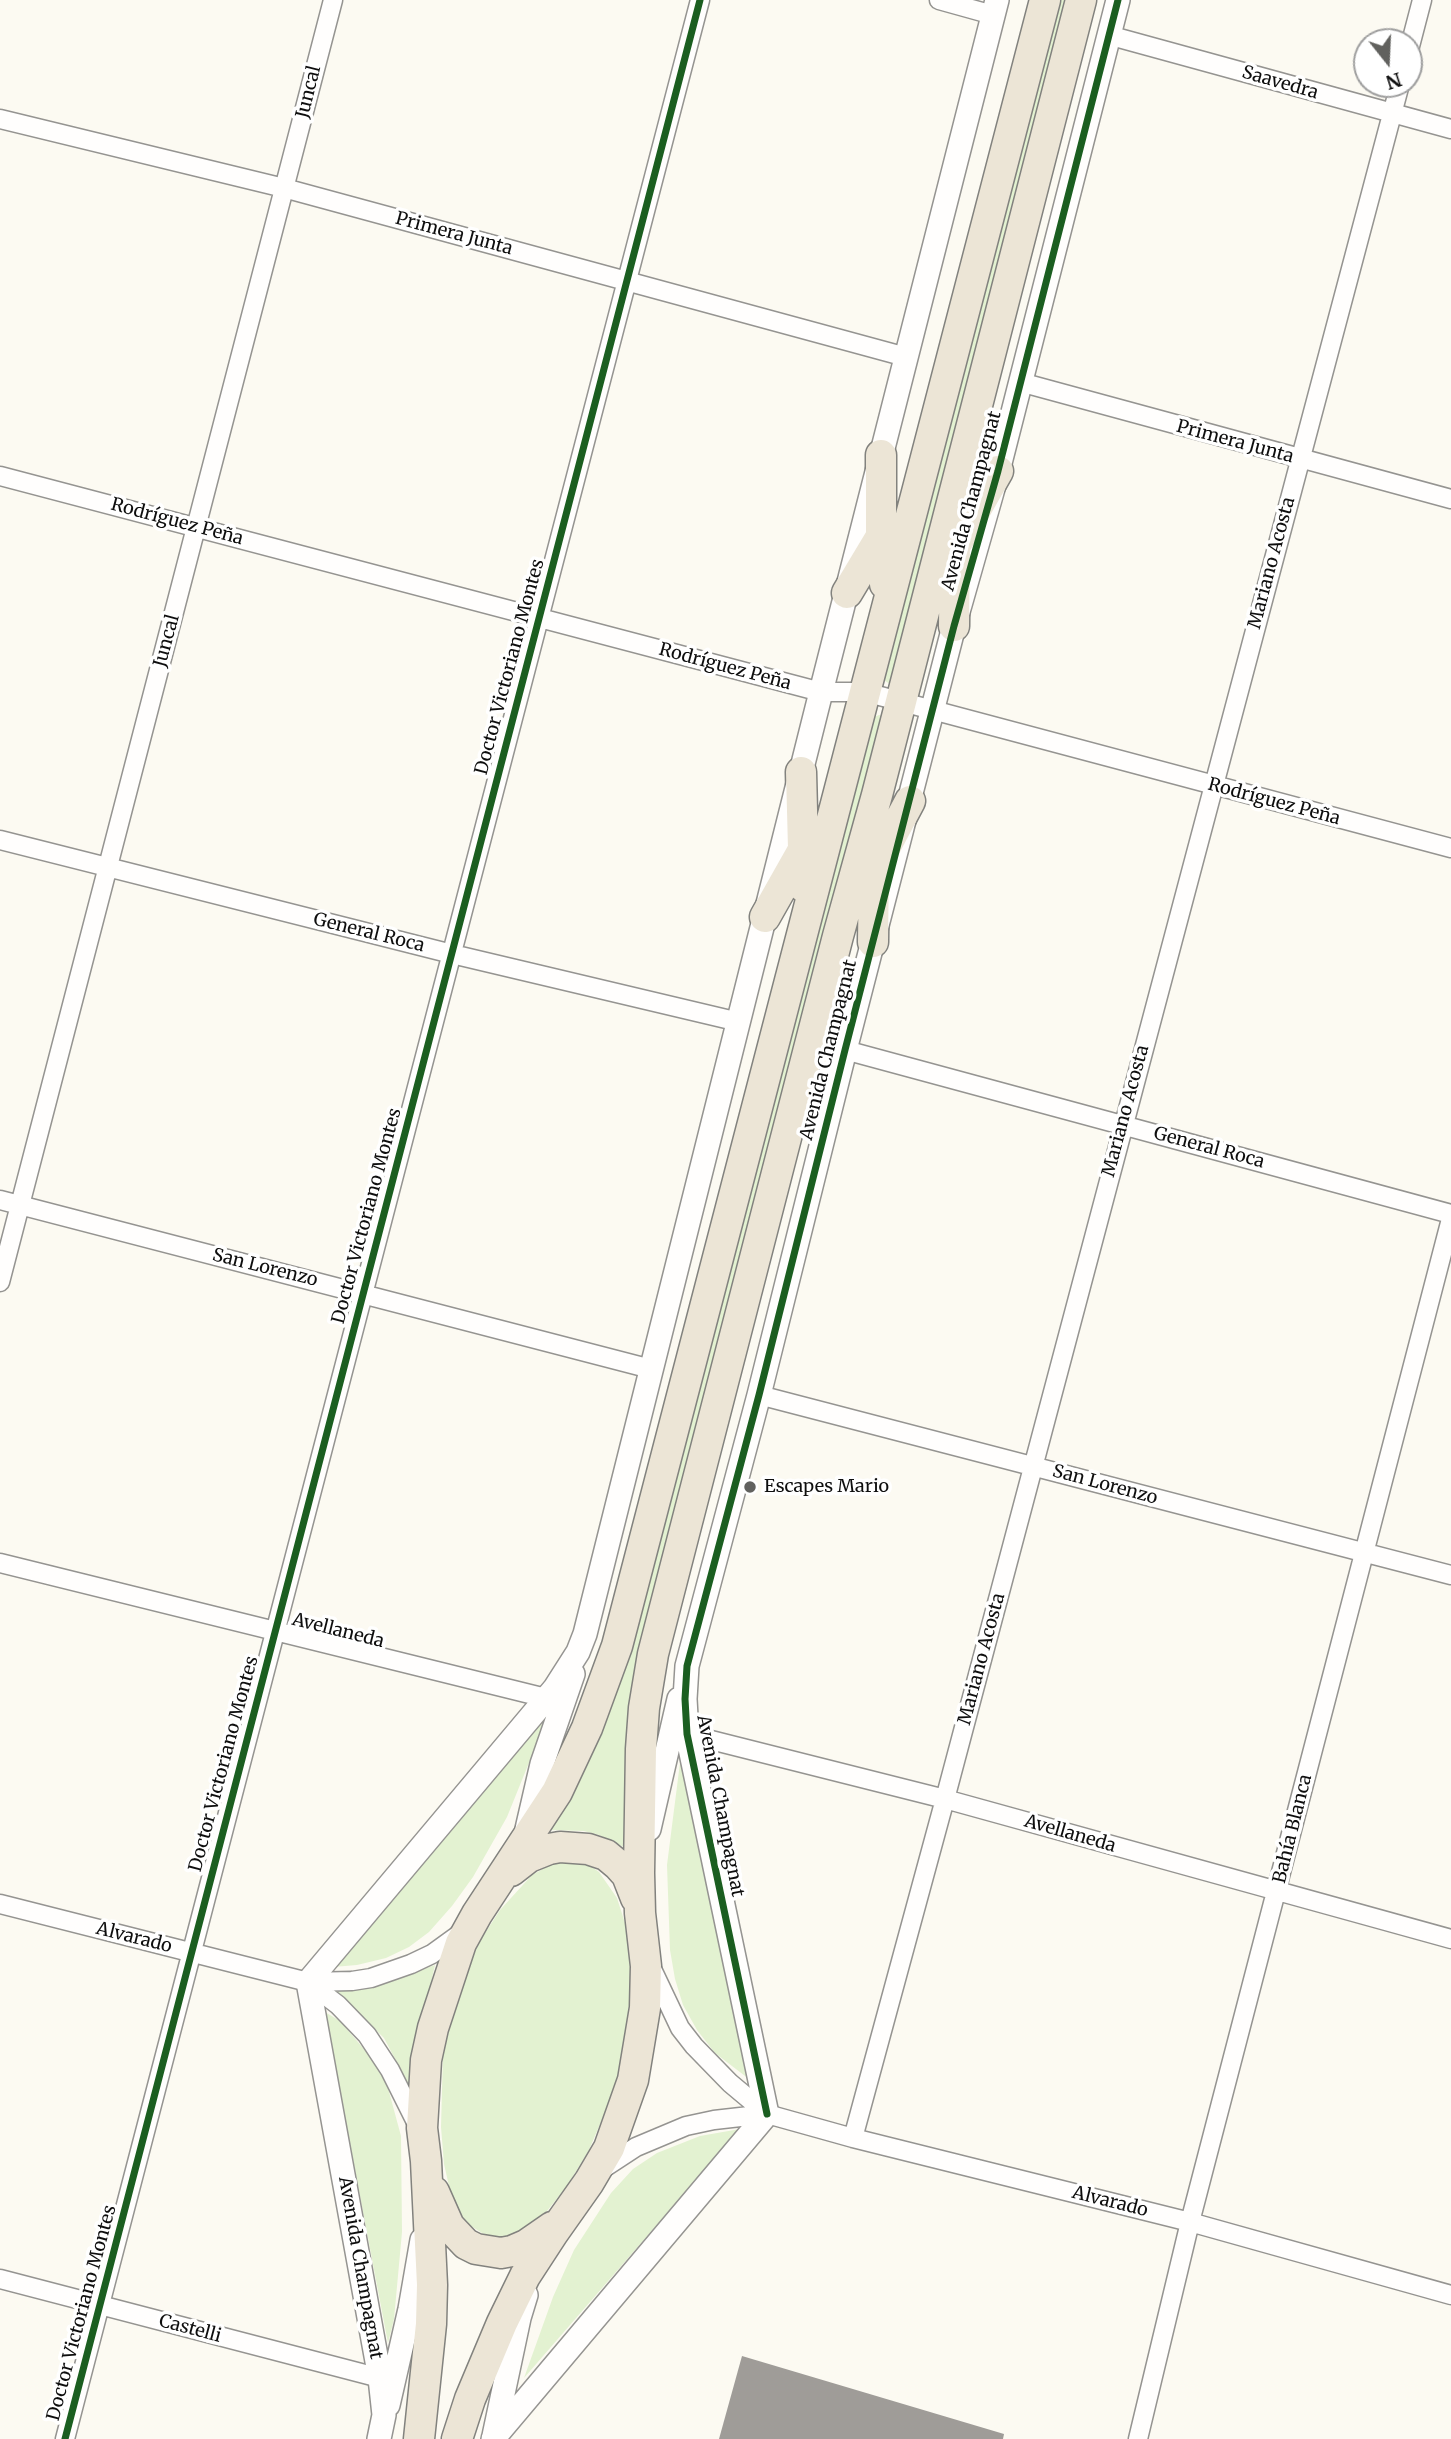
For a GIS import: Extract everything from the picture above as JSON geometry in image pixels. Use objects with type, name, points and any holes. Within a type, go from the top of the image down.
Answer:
[{"type":"highway","name":"Avenida Champagnat","points":[[419,2439],[431,2324],[429,2213],[422,2128],[426,2060],[433,2028],[461,1943],[557,1792],[598,1700],[617,1646],[1045,0]]},
{"type":"highway","name":"Avenida Champagnat","points":[[457,2439],[470,2399],[525,2276],[609,2148],[633,2080],[645,2008],[646,1966],[639,1873],[641,1749],[644,1708],[653,1654],[1081,0]]},
{"type":"highway","points":[[881,456],[881,537],[887,606]]},
{"type":"highway","points":[[847,593],[923,471]]},
{"type":"highway","points":[[922,614],[955,544],[998,471]]},
{"type":"highway","points":[[954,626],[958,477]]},
{"type":"highway","points":[[801,772],[805,927]]},
{"type":"highway","points":[[765,917],[840,784]]},
{"type":"highway","points":[[873,942],[877,795]]},
{"type":"highway","points":[[838,936],[910,801]]},
{"type":"highway","points":[[485,1903],[513,1869],[538,1852],[560,1847],[588,1849],[606,1855],[627,1875],[635,1893],[641,1922]]},
{"type":"highway","points":[[426,2155],[432,2188],[449,2226],[457,2236],[476,2249],[501,2253],[526,2245],[541,2236],[570,2208]]},
{"type":"street","name":"Juncal","points":[[0,1282],[333,0]]},
{"type":"street","name":"Doctor Victoriano Montes","points":[[65,2439],[700,0]]},
{"type":"street","points":[[939,0],[995,8]]},
{"type":"street","name":"Avenida Champagnat","points":[[639,1873],[687,1665],[760,1395],[845,1050],[954,626],[998,471],[1118,0]]},
{"type":"street","points":[[1415,28],[1422,0]]},
{"type":"street","name":"Avenida Champagnat","points":[[523,1846],[542,1764],[585,1634],[995,8]]},
{"type":"street","name":"Saavedra","points":[[1108,35],[1451,129]]},
{"type":"street","name":"Mariano Acosta","points":[[853,2138],[1396,98]]},
{"type":"street","name":"Primera Junta","points":[[0,119],[284,188],[906,357]]},
{"type":"street","name":"Primera Junta","points":[[1020,382],[1451,499]]},
{"type":"street","name":"Rodríguez Peña","points":[[0,476],[821,692],[865,692],[1451,848]]},
{"type":"street","name":"General Roca","points":[[0,840],[452,954],[739,1022]]},
{"type":"street","name":"General Roca","points":[[845,1050],[1451,1214]]},
{"type":"street","name":"San Lorenzo","points":[[0,1200],[651,1369]]},
{"type":"street","name":"Bahía Blanca","points":[[1138,2439],[1190,2222],[1451,1219]]},
{"type":"street","name":"San Lorenzo","points":[[760,1395],[1451,1575]]},
{"type":"street","name":"Avellaneda","points":[[0,1563],[546,1698]]},
{"type":"street","name":"Avenida Champagnat","points":[[384,2415],[380,2378],[308,1982],[562,1679],[585,1634]]},
{"type":"street","name":"Avenida Champagnat","points":[[493,2439],[767,2114],[687,1734],[687,1665]]},
{"type":"street","name":"Avellaneda","points":[[687,1734],[945,1799],[1451,1938]]},
{"type":"street","name":"Alvarado","points":[[0,1904],[308,1982],[371,1978],[411,1965],[460,1934],[485,1903]]},
{"type":"street","name":"Alvarado","points":[[641,1922],[657,1984],[680,2028],[711,2064],[767,2114]]},
{"type":"street","name":"Alvarado","points":[[308,1982],[338,2005],[378,2050],[415,2117],[426,2155]]},
{"type":"street","name":"Alvarado","points":[[589,2182],[635,2147],[674,2130],[714,2120],[767,2114],[1190,2222],[1451,2295]]},
{"type":"street","name":"Avenida Champagnat","points":[[379,2439],[402,2345],[429,2213]]},
{"type":"street","name":"Avenida Champagnat","points":[[493,2439],[519,2318],[541,2252]]},
{"type":"street","name":"Castelli","points":[[0,2279],[380,2378]]},
{"type":"green space","points":[[1057,0],[1072,0],[893,686],[882,679]]},
{"type":"green space","points":[[883,716],[629,1717],[625,1799],[628,1849],[584,1831],[550,1830],[593,1751],[626,1665],[872,718]]},
{"type":"green space","points":[[544,1718],[539,1738],[507,1817],[473,1877],[452,1906],[429,1932],[409,1947],[386,1958],[333,1967]]},
{"type":"green space","points":[[682,1747],[749,2079],[715,2053],[697,2030],[683,2005],[675,1979],[670,1950],[667,1865]]},
{"type":"green space","points":[[569,1861],[586,1863],[599,1872],[617,1898],[625,1923],[631,1972],[630,2000],[617,2084],[589,2150],[567,2186],[547,2211],[516,2236],[493,2237],[471,2226],[460,2214],[451,2195],[444,2164],[441,2127],[443,2052],[461,1983],[480,1941],[500,1910],[532,1875],[550,1865]]},
{"type":"green space","points":[[435,1965],[412,2091],[384,2038],[347,2002],[328,1988],[384,1983]]},
{"type":"green space","points":[[325,2012],[340,2021],[375,2062],[388,2088],[401,2136],[402,2232],[394,2319],[388,2343]]},
{"type":"green space","points":[[740,2129],[524,2378],[553,2297],[574,2250],[611,2193],[633,2169],[657,2153],[700,2136]]},
{"type":"building","points":[[742,2356],[1004,2434],[1003,2439],[719,2439]]},
{"type":"cycle path","points":[[65,2439],[700,0]]},
{"type":"cycle path","points":[[767,2114],[687,1734],[687,1666],[1118,0]]},
{"type":"place","name":"Escapes Mario","points":[[750,1487]]}]
